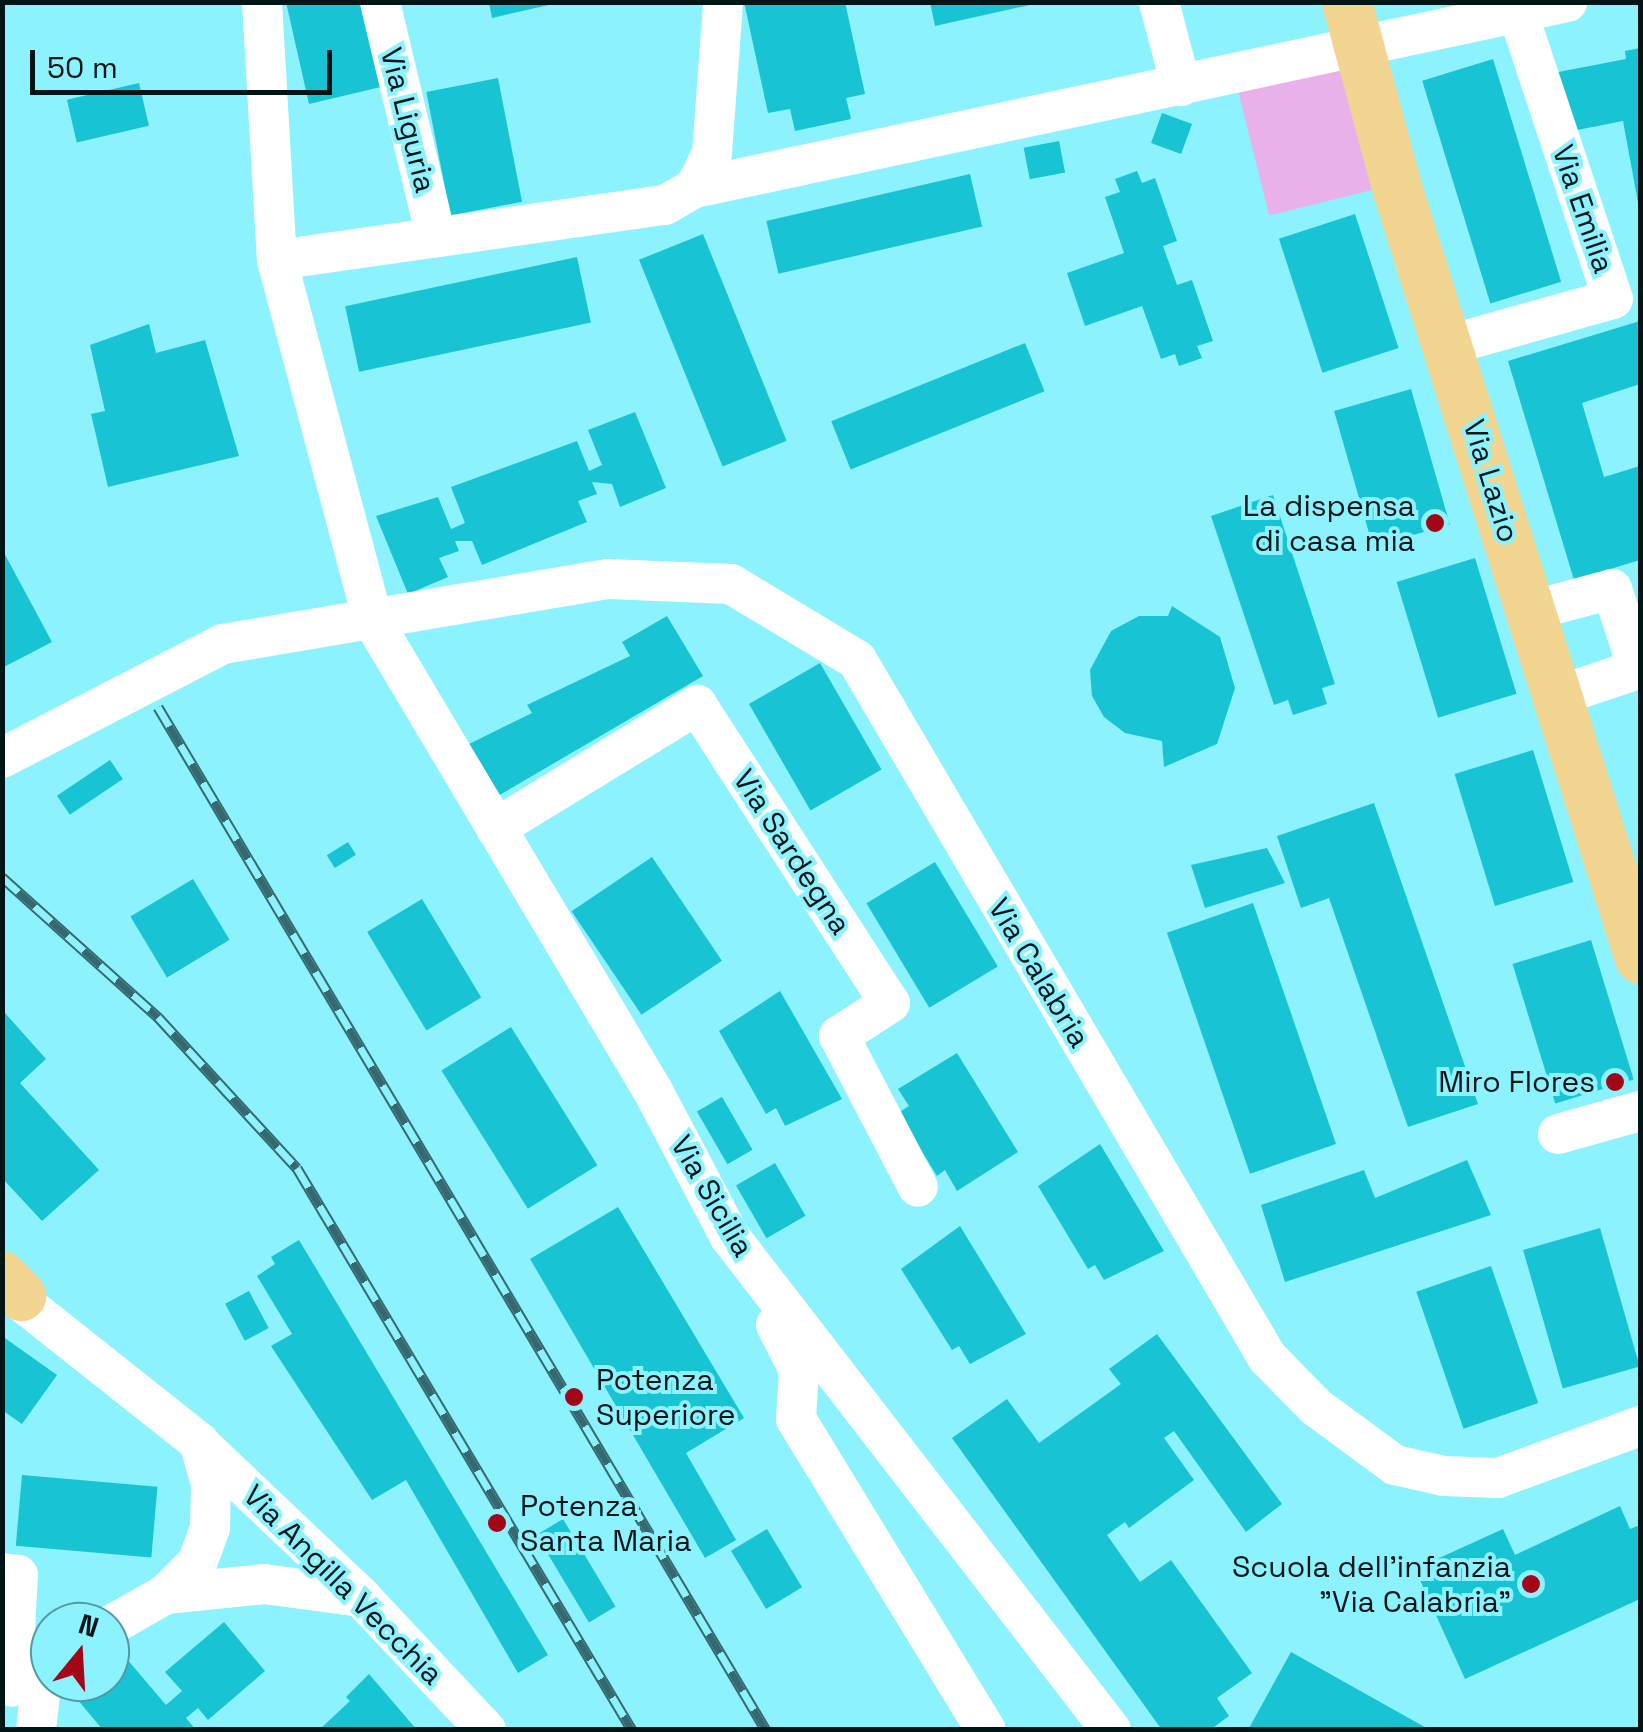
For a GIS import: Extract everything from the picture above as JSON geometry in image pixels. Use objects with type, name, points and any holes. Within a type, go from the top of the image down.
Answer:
[{"type":"main road","name":"Via Lazio","points":[[1353,25],[1555,697],[1640,959]]},
{"type":"street","name":"Via Sicilia","points":[[262,2],[277,260],[373,621],[653,1091],[730,1237],[1112,1730]]},
{"type":"street","name":"Via Liguria","points":[[380,2],[436,237]]},
{"type":"street","points":[[680,196],[712,153],[723,2]]},
{"type":"street","points":[[1159,2],[1181,86]]},
{"type":"street","points":[[277,260],[680,196],[1181,86],[1353,25],[1518,14],[1567,2]]},
{"type":"street","name":"Via Emilia","points":[[1448,345],[1613,299],[1518,14]]},
{"type":"street","name":"Via Calabria","points":[[2,758],[223,644],[608,579],[731,584],[856,660],[1267,1357],[1316,1406],[1395,1465],[1444,1476],[1498,1478],[1640,1426]]},
{"type":"street","points":[[1530,612],[1626,584],[1638,669],[1555,697]]},
{"type":"street","name":"Via Sardegna","points":[[496,828],[698,705],[890,1002],[839,1036],[918,1187]]},
{"type":"street","points":[[1558,1134],[1640,1110]]},
{"type":"street","points":[[730,1237],[800,1370],[796,1420],[986,1730]]},
{"type":"street","name":"Via Angilla Vecchia","points":[[9,1286],[198,1442],[361,1597],[486,1730]]},
{"type":"street","points":[[130,1615],[166,1594],[198,1564],[210,1528],[212,1484],[198,1442]]},
{"type":"street","points":[[10,1574],[36,1730]]},
{"type":"street","points":[[166,1594],[264,1584],[361,1597]]},
{"type":"shaded area","points":[[1344,65],[1375,189],[1269,216],[1238,91]]},
{"type":"building","points":[[286,2],[365,2],[385,86],[309,104]]},
{"type":"building","points":[[489,2],[553,2],[553,4],[492,18]]},
{"type":"building","points":[[744,2],[845,2],[865,94],[846,98],[851,119],[795,131],[790,109],[768,113]]},
{"type":"building","points":[[930,2],[1034,2],[1034,4],[935,26]]},
{"type":"building","points":[[1640,48],[1639,208],[1623,121],[1567,132],[1553,73],[1626,59],[1625,51]]},
{"type":"building","points":[[1493,59],[1561,282],[1490,303],[1422,81]]},
{"type":"building","points":[[498,78],[522,202],[450,216],[426,92]]},
{"type":"building","points":[[139,83],[149,126],[77,143],[67,100]]},
{"type":"building","points":[[1162,113],[1192,124],[1181,154],[1151,143]]},
{"type":"building","points":[[1059,141],[1065,172],[1030,179],[1024,148]]},
{"type":"building","points":[[1137,171],[1142,183],[1155,178],[1177,241],[1163,246],[1177,285],[1192,280],[1213,341],[1197,346],[1202,358],[1179,366],[1175,354],[1161,359],[1142,306],[1085,326],[1067,273],[1124,253],[1105,197],[1120,192],[1115,179]]},
{"type":"building","points":[[970,174],[982,227],[779,274],[766,221]]},
{"type":"building","points":[[1355,214],[1399,348],[1322,373],[1279,239]]},
{"type":"building","points":[[703,234],[787,441],[723,467],[639,260]]},
{"type":"building","points":[[577,257],[591,323],[359,372],[345,306]]},
{"type":"building","points":[[1640,321],[1640,384],[1582,403],[1604,477],[1640,466],[1640,560],[1574,580],[1508,361]]},
{"type":"building","points":[[149,324],[156,353],[205,340],[239,456],[108,487],[91,414],[105,411],[90,345]]},
{"type":"building","points":[[1025,343],[1044,391],[851,470],[831,421]]},
{"type":"building","points":[[1411,389],[1450,525],[1373,547],[1334,411]]},
{"type":"building","points":[[635,412],[666,488],[620,507],[612,484],[592,482],[597,494],[578,501],[587,522],[482,565],[472,541],[455,541],[459,551],[439,558],[448,577],[408,594],[376,516],[438,497],[451,529],[465,523],[451,487],[577,441],[589,471],[602,465],[588,430]]},
{"type":"building","points":[[1273,495],[1335,684],[1322,688],[1327,704],[1293,715],[1288,700],[1274,705],[1211,516]]},
{"type":"building","points":[[2,549],[52,642],[2,668]]},
{"type":"building","points":[[1475,558],[1517,694],[1438,718],[1397,582]]},
{"type":"building","points":[[1172,606],[1220,637],[1235,688],[1217,744],[1164,767],[1162,741],[1125,733],[1104,717],[1092,696],[1090,670],[1111,631],[1139,616],[1168,616]]},
{"type":"building","points":[[667,616],[703,676],[491,800],[461,748],[532,713],[527,705],[630,656],[622,642]]},
{"type":"building","points":[[820,663],[882,770],[810,811],[749,704]]},
{"type":"building","points":[[1533,750],[1573,882],[1495,906],[1455,774]]},
{"type":"building","points":[[110,760],[123,779],[70,815],[57,796]]},
{"type":"building","points":[[1374,803],[1478,1104],[1408,1127],[1329,898],[1301,908],[1277,836]]},
{"type":"building","points":[[348,842],[356,855],[335,868],[327,855]]},
{"type":"building","points":[[1267,848],[1285,883],[1205,908],[1191,865]]},
{"type":"building","points":[[652,857],[722,961],[641,1015],[572,911]]},
{"type":"building","points":[[935,862],[998,967],[929,1008],[866,903]]},
{"type":"building","points":[[193,879],[230,940],[167,977],[130,917]]},
{"type":"building","points":[[422,899],[481,998],[426,1031],[367,932]]},
{"type":"building","points":[[1253,903],[1336,1144],[1250,1174],[1167,933]]},
{"type":"building","points":[[1591,940],[1634,1080],[1555,1104],[1513,964]]},
{"type":"building","points":[[780,991],[842,1099],[785,1126],[776,1108],[766,1114],[719,1031]]},
{"type":"building","points":[[5,1013],[46,1059],[20,1083],[99,1170],[42,1221],[2,1178]]},
{"type":"building","points":[[511,1027],[597,1165],[528,1209],[441,1070]]},
{"type":"building","points":[[957,1053],[1018,1152],[957,1191],[945,1170],[937,1176],[898,1113],[909,1106],[898,1089]]},
{"type":"building","points":[[722,1097],[752,1150],[727,1164],[697,1112]]},
{"type":"building","points":[[1100,1144],[1164,1251],[1104,1280],[1095,1265],[1088,1269],[1038,1186]]},
{"type":"building","points":[[1467,1160],[1491,1215],[1285,1282],[1261,1205],[1364,1170],[1375,1198]]},
{"type":"building","points":[[775,1163],[805,1216],[767,1238],[736,1186]]},
{"type":"building","points":[[618,1207],[744,1418],[686,1453],[736,1540],[705,1558],[530,1259]]},
{"type":"building","points":[[960,1226],[1026,1334],[970,1364],[959,1346],[952,1350],[901,1269]]},
{"type":"building","points":[[1600,1228],[1640,1366],[1563,1388],[1523,1250]]},
{"type":"building","points":[[299,1240],[548,1655],[518,1673],[406,1480],[372,1500],[271,1346],[292,1334],[257,1276],[275,1264],[271,1257]]},
{"type":"building","points":[[1491,1266],[1538,1403],[1464,1429],[1416,1292]]},
{"type":"building","points":[[249,1291],[269,1328],[245,1341],[225,1304]]},
{"type":"building","points":[[1157,1334],[1282,1504],[1246,1532],[1174,1431],[1164,1438],[1194,1480],[1129,1528],[1125,1522],[1107,1535],[1140,1582],[1171,1560],[1252,1673],[1217,1698],[1229,1716],[1210,1730],[1162,1730],[952,1438],[1007,1399],[1039,1443],[1121,1384],[1109,1369]]},
{"type":"building","points":[[2,1336],[57,1375],[22,1424],[2,1410]]},
{"type":"building","points":[[22,1475],[157,1487],[151,1558],[16,1546]]},
{"type":"building","name":"Scuola dell'infanzia \"Via Calabria\"","points":[[1620,1506],[1630,1529],[1640,1525],[1640,1599],[1465,1679],[1415,1569],[1503,1529],[1515,1555]]},
{"type":"building","points":[[563,1519],[616,1606],[589,1622],[536,1535]]},
{"type":"building","points":[[767,1529],[802,1587],[766,1609],[731,1551]]},
{"type":"building","points":[[224,1622],[265,1671],[208,1720],[198,1708],[186,1718],[196,1730],[103,1730],[80,1702],[130,1702],[130,1663],[166,1705],[182,1691],[165,1672]]},
{"type":"building","points":[[1291,1652],[1430,1730],[1248,1730]]},
{"type":"building","points":[[369,1674],[417,1730],[319,1730],[350,1701],[346,1697]]},
{"type":"railway","points":[[158,707],[766,1730]]},
{"type":"railway","points":[[2,877],[158,1017],[297,1168],[632,1730]]},
{"type":"place","name":"La dispensa di casa mia","points":[[1435,523]]},
{"type":"place","name":"Miro Flores","points":[[1615,1082]]},
{"type":"place","name":"Potenza Superiore","points":[[574,1397]]},
{"type":"place","name":"Potenza Santa Maria","points":[[497,1523]]},
{"type":"place","name":"Scuola dell'infanzia \"Via Calabria\"","points":[[1531,1584]]}]
